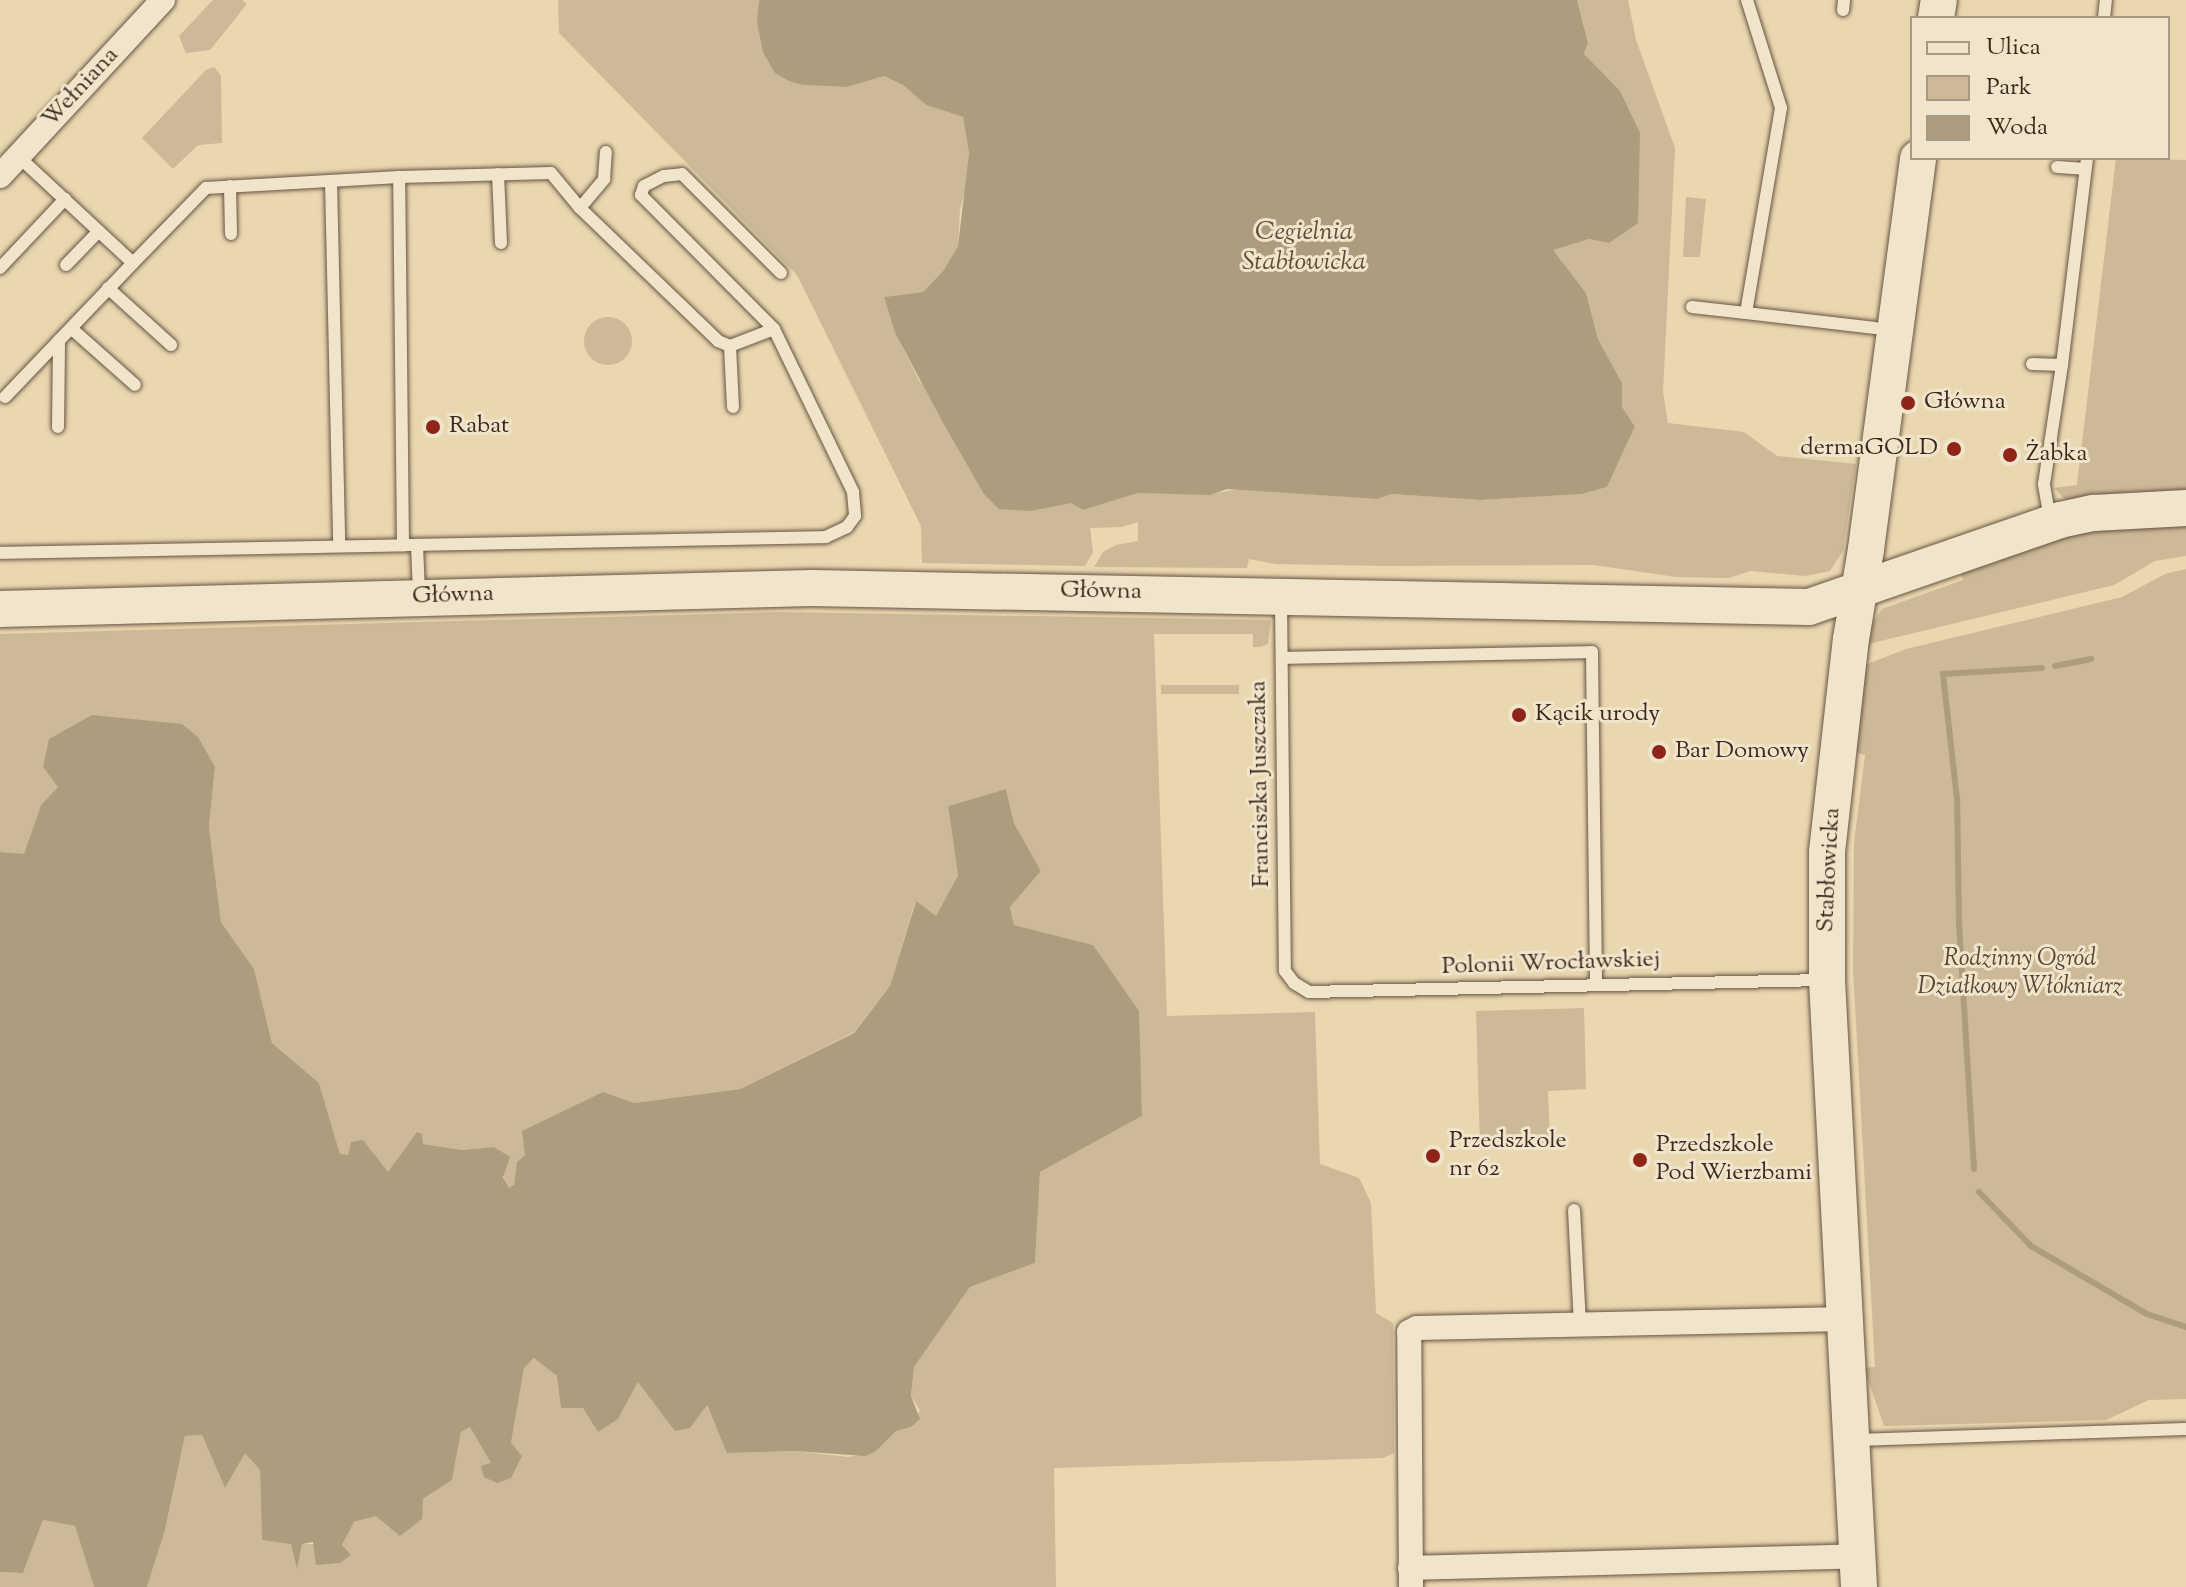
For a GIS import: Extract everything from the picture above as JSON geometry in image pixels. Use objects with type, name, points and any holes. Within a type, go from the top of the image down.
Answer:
[{"type":"street","name":"Wełniana","points":[[0,176],[163,0]]},
{"type":"street","name":"Stabłowicka","points":[[1858,1572],[1827,980],[1827,852],[1851,639],[1918,160]]},
{"type":"street","name":"Główna","points":[[0,609],[812,588],[1802,607],[1860,590],[2051,523],[2094,513],[2186,508]]},
{"type":"street","points":[[1845,1319],[1417,1328],[1409,1332],[1411,1577],[1858,1572]]},
{"type":"lane","points":[[1746,313],[1781,108],[1747,0]]},
{"type":"lane","points":[[580,208],[604,179],[606,152]]},
{"type":"lane","points":[[18,156],[133,263]]},
{"type":"lane","points":[[2051,523],[2044,484],[2062,365],[2086,163],[2057,167]]},
{"type":"lane","points":[[5,397],[206,188],[399,177],[551,173],[580,208],[718,341],[730,346],[774,329]]},
{"type":"lane","points":[[498,174],[501,243]]},
{"type":"lane","points":[[0,553],[826,537],[837,534],[855,516],[853,492],[774,329],[641,195],[644,186],[664,176],[682,174],[781,273]]},
{"type":"lane","points":[[399,177],[403,545]]},
{"type":"lane","points":[[331,181],[339,546]]},
{"type":"lane","points":[[230,186],[231,234]]},
{"type":"lane","points":[[0,268],[65,199]]},
{"type":"lane","points":[[66,265],[99,231]]},
{"type":"lane","points":[[108,288],[171,345]]},
{"type":"lane","points":[[1692,307],[1875,328]]},
{"type":"lane","points":[[72,329],[135,385]]},
{"type":"lane","points":[[58,427],[59,340]]},
{"type":"lane","points":[[730,346],[733,407]]},
{"type":"lane","points":[[2032,364],[2062,365]]},
{"type":"lane","points":[[417,545],[419,597]]},
{"type":"lane","name":"Franciszka Juszczaka","points":[[1281,596],[1285,971]]},
{"type":"lane","points":[[1282,658],[1592,652],[1596,985]]},
{"type":"lane","name":"Polonii Wrocławskiej","points":[[1285,971],[1294,983],[1309,992],[1827,980]]},
{"type":"lane","points":[[1574,1210],[1580,1325]]},
{"type":"lane","points":[[1852,1441],[2186,1429]]},
{"type":"green space","points":[[213,0],[242,0],[247,4],[210,50],[186,53],[179,36]]},
{"type":"green space","points":[[558,0],[758,0],[775,73],[789,81],[802,85],[847,87],[884,76],[903,85],[926,105],[963,117],[969,153],[958,246],[943,271],[923,292],[884,297],[895,333],[920,382],[1083,510],[1138,493],[1210,494],[1240,489],[1377,499],[1390,494],[1481,500],[1582,494],[1607,487],[1635,425],[1622,407],[1622,383],[1598,339],[1586,293],[1552,249],[1589,239],[1609,243],[1584,54],[1588,43],[1577,0],[1628,0],[1636,40],[1675,148],[1663,392],[1668,423],[1744,432],[1777,456],[1856,464],[1843,551],[1830,571],[1806,576],[1750,571],[1729,578],[1676,577],[1594,565],[1386,566],[1276,564],[1249,559],[1247,568],[1094,567],[1103,552],[1116,545],[1138,541],[1138,522],[1122,527],[1090,528],[1093,552],[1085,566],[922,563],[921,526],[797,275],[559,33]]},
{"type":"green space","points":[[214,67],[221,76],[222,143],[198,145],[173,169],[142,138],[206,70]]},
{"type":"green space","points":[[2116,160],[2186,160],[2186,498],[2072,506],[2054,488],[2077,485]]},
{"type":"green space","points":[[1686,197],[1706,199],[1700,257],[1683,257]]},
{"type":"green space","points":[[608,317],[617,318],[625,324],[631,332],[631,350],[625,358],[617,364],[608,365],[599,364],[591,358],[585,350],[584,341],[585,332],[591,324],[599,318]]},
{"type":"green space","points":[[2186,517],[2186,556],[2155,561],[2114,585],[1868,644],[1871,625],[1882,609],[1963,580],[1961,574],[2049,531]]},
{"type":"green space","name":"Rodzinny Ogród Działkowy Włókniarz","points":[[2186,569],[2186,1399],[2149,1400],[2106,1420],[1884,1426],[1864,1368],[1875,1367],[1853,969],[1854,843],[1865,755],[1854,752],[1865,665],[1906,649],[2122,597],[2165,574]]},
{"type":"green space","points":[[779,612],[1271,620],[1268,644],[1260,647],[1253,647],[1253,634],[1154,634],[1167,1016],[1315,1012],[1320,1164],[1359,1178],[1371,1203],[1376,1313],[1393,1323],[1394,1453],[1383,1458],[1054,1468],[1056,1587],[147,1587],[165,1530],[185,1436],[202,1435],[225,1488],[245,1452],[260,1470],[262,1540],[292,1543],[297,1566],[302,1544],[342,1545],[353,1523],[423,1499],[452,1480],[461,1432],[470,1427],[492,1463],[484,1477],[511,1443],[524,1367],[535,1358],[557,1376],[583,1408],[618,1419],[638,1382],[690,1428],[706,1404],[728,1453],[794,1451],[848,1457],[875,1452],[896,1431],[911,1427],[920,1410],[911,1396],[914,1367],[970,1287],[1035,1263],[1040,1172],[1142,1116],[1141,1086],[1093,945],[1014,925],[1010,907],[1041,871],[1014,823],[1006,789],[948,806],[958,874],[936,917],[915,902],[890,986],[854,1032],[740,1089],[634,1103],[525,1155],[517,1162],[514,1185],[508,1189],[494,1147],[462,1150],[423,1144],[422,1134],[388,1172],[340,1154],[319,1083],[272,1043],[254,969],[221,922],[209,827],[215,767],[58,787],[41,805],[24,855],[0,852],[0,634]]},
{"type":"green space","points":[[1161,685],[1239,685],[1239,694],[1161,694]]},
{"type":"green space","points":[[1584,1008],[1586,1089],[1548,1091],[1550,1143],[1480,1146],[1476,1011]]},
{"type":"green space","points":[[43,1520],[75,1526],[94,1587],[0,1587],[0,1572],[23,1573]]},
{"type":"water","name":"Cegielnia Stabłowicka","points":[[759,0],[1577,0],[1588,43],[1584,54],[1620,91],[1640,133],[1638,223],[1609,243],[1589,239],[1553,250],[1586,293],[1598,339],[1622,383],[1622,407],[1635,426],[1607,487],[1582,494],[1481,500],[1391,494],[1377,499],[1227,489],[1210,495],[1138,493],[1083,510],[1071,503],[1031,511],[999,509],[984,494],[946,428],[895,333],[884,297],[923,292],[943,271],[958,246],[969,153],[963,117],[926,105],[903,85],[884,76],[847,87],[802,85],[775,73],[763,52],[757,22]]},
{"type":"water","points":[[92,715],[182,724],[198,737],[215,767],[209,827],[221,922],[254,969],[272,1043],[319,1083],[340,1154],[348,1155],[351,1142],[363,1140],[388,1172],[417,1132],[422,1134],[423,1144],[462,1150],[494,1147],[510,1157],[503,1177],[509,1188],[514,1185],[517,1162],[525,1155],[522,1131],[603,1092],[634,1103],[740,1089],[854,1033],[890,986],[916,901],[936,916],[958,875],[948,806],[1006,789],[1014,823],[1041,871],[1010,907],[1014,925],[1093,945],[1139,1011],[1142,1116],[1040,1172],[1035,1263],[970,1287],[914,1367],[911,1396],[920,1419],[911,1427],[896,1431],[875,1452],[865,1456],[794,1451],[727,1453],[707,1405],[690,1428],[675,1431],[638,1382],[618,1419],[598,1432],[583,1408],[561,1408],[557,1376],[534,1358],[524,1368],[511,1443],[522,1456],[511,1478],[497,1483],[484,1477],[481,1466],[491,1463],[470,1427],[461,1432],[452,1480],[423,1499],[422,1519],[400,1536],[376,1516],[354,1522],[342,1545],[351,1555],[340,1563],[316,1565],[313,1542],[302,1544],[297,1569],[291,1544],[262,1540],[260,1470],[245,1453],[225,1488],[202,1435],[185,1436],[165,1530],[147,1587],[94,1587],[75,1526],[43,1520],[23,1573],[0,1572],[0,852],[24,854],[41,805],[58,787],[43,767],[49,739]]},
{"type":"waterway","points":[[2055,666],[2091,659]]},
{"type":"waterway","points":[[1974,1169],[1959,922],[1957,799],[1943,674],[2042,668]]},
{"type":"waterway","points":[[1979,1192],[2031,1246],[2147,1314],[2186,1327]]},
{"type":"place","name":"Główna","points":[[1908,403]]},
{"type":"place","name":"Rabat","points":[[433,427]]},
{"type":"place","name":"dermaGOLD","points":[[1954,449]]},
{"type":"place","name":"Żabka","points":[[2010,455]]},
{"type":"place","name":"Kącik urody","points":[[1519,715]]},
{"type":"place","name":"Bar Domowy","points":[[1659,752]]},
{"type":"place","name":"Przedszkole nr 62","points":[[1433,1156]]},
{"type":"place","name":"Przedszkole Pod Wierzbami","points":[[1640,1160]]}]
